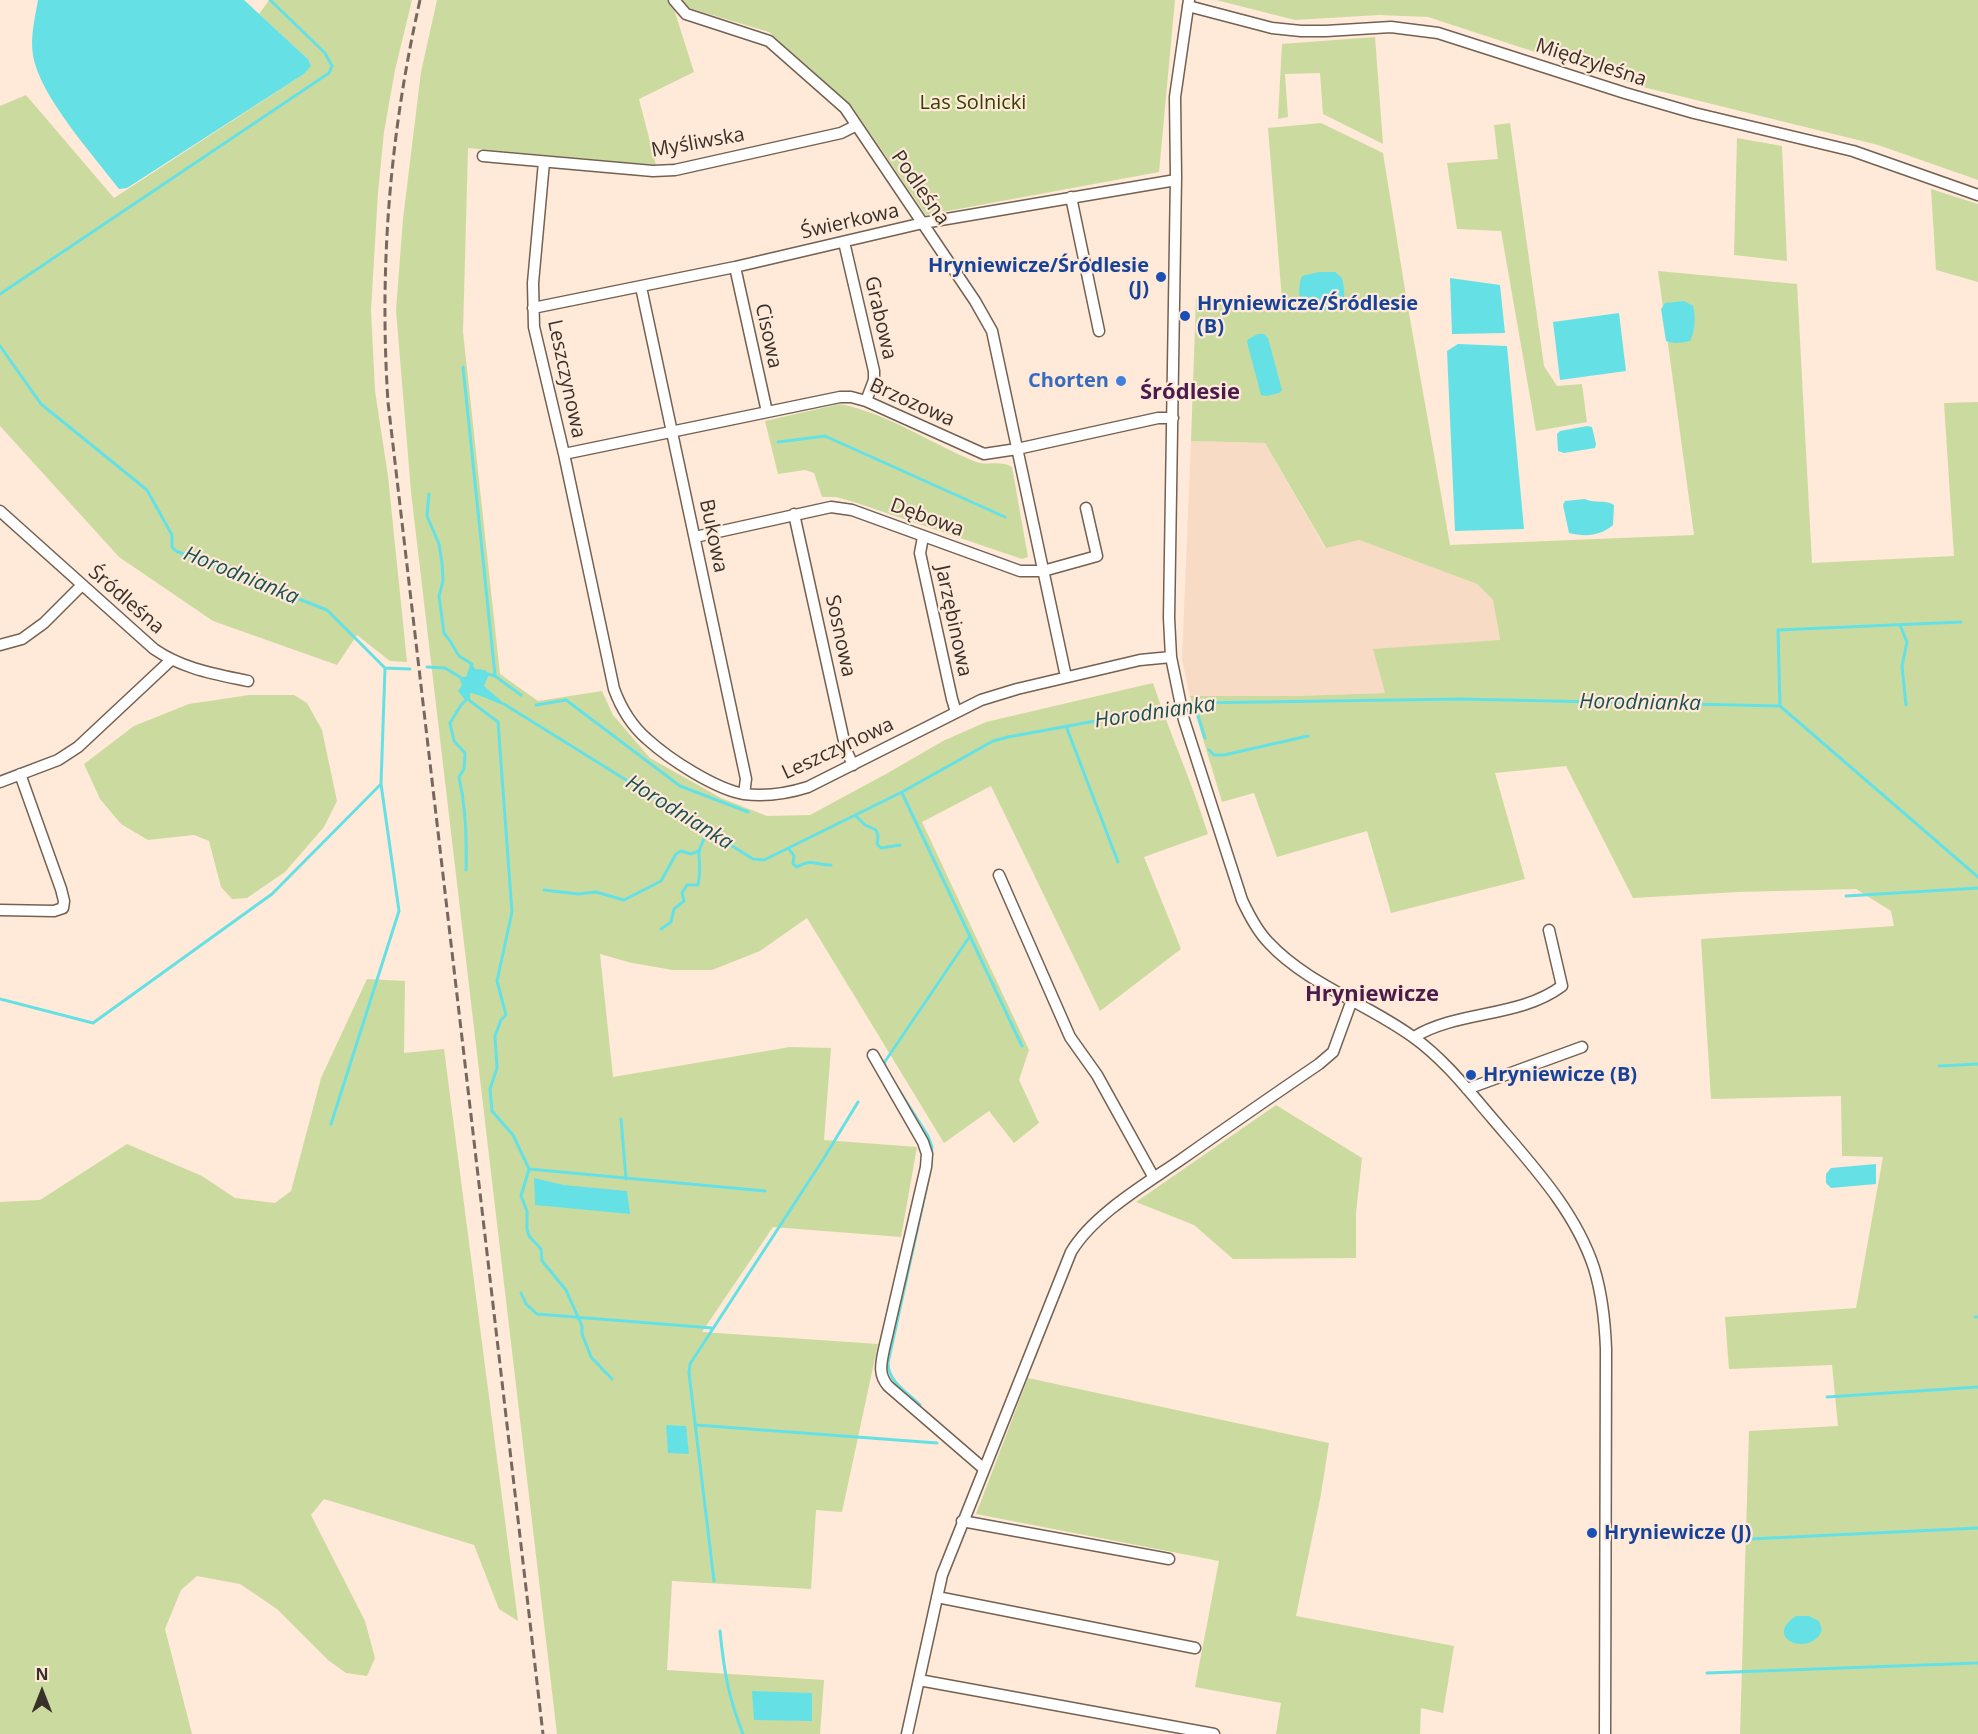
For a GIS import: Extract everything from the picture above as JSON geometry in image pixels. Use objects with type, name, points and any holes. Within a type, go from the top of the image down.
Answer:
[{"type":"street","name":"Podleśna","points":[[674,0],[686,14],[769,41],[845,108],[975,301],[992,331],[1066,677]]},
{"type":"street","points":[[1188,3],[1175,97],[1176,180],[1169,618],[1171,657],[1184,720],[1242,900],[1252,920],[1267,941],[1290,962],[1414,1037],[1440,1059],[1557,1197],[1584,1243],[1594,1269],[1605,1321],[1605,1734]]},
{"type":"street","name":"Międzyleśna","points":[[1188,3],[1272,27],[1301,31],[1326,32],[1391,27],[1438,33],[1694,113],[1853,151],[1978,195]]},
{"type":"street","name":"Myśliwska","points":[[483,156],[653,171],[675,170],[841,133],[855,126]]},
{"type":"street","points":[[533,308],[533,283],[544,162]]},
{"type":"street","name":"Świerkowa","points":[[533,308],[735,267],[923,223],[1176,180]]},
{"type":"street","points":[[1071,197],[1099,331]]},
{"type":"street","name":"Grabowa","points":[[844,242],[874,371],[874,380],[866,401]]},
{"type":"street","name":"Cisowa","points":[[735,267],[767,412]]},
{"type":"street","name":"Bukowa","points":[[641,287],[746,779],[744,794]]},
{"type":"street","name":"Leszczynowa","points":[[533,308],[534,327],[564,454],[611,678],[618,699],[627,716],[646,739],[704,779],[744,794],[766,796],[786,794],[808,787],[981,700],[1140,660],[1171,657]]},
{"type":"street","name":"Brzozowa","points":[[564,454],[840,397],[866,401],[975,452],[984,454],[1158,418],[1173,418]]},
{"type":"street","name":"Dębowa","points":[[695,537],[831,507],[852,510],[1020,571],[1043,571],[1096,556],[1086,508]]},
{"type":"street","name":"Śródleśna","points":[[0,511],[154,649],[171,660],[197,670],[248,681]]},
{"type":"street","name":"Sosnowa","points":[[794,514],[846,750],[853,765]]},
{"type":"street","name":"Jarzębinowa","points":[[923,537],[920,553],[956,712]]},
{"type":"street","points":[[0,645],[22,639],[44,623],[81,586]]},
{"type":"street","points":[[0,782],[58,760],[78,747],[171,660]]},
{"type":"street","points":[[0,910],[54,911],[63,908],[61,888],[20,774]]},
{"type":"street","points":[[999,875],[1071,1037],[1096,1075],[1154,1178]]},
{"type":"street","points":[[1414,1037],[1432,1028],[1537,1001],[1562,986],[1549,930]]},
{"type":"street","points":[[907,1734],[942,1575],[1071,1252],[1091,1225],[1333,1052],[1352,1000]]},
{"type":"street","points":[[1467,1089],[1582,1047]]},
{"type":"street","points":[[873,1055],[923,1142],[927,1154],[880,1370],[882,1379],[983,1468]]},
{"type":"street","points":[[962,1521],[1169,1559]]},
{"type":"street","points":[[937,1597],[1195,1648]]},
{"type":"street","points":[[919,1680],[1214,1734]]},
{"type":"shaded area","points":[[1191,441],[1265,443],[1325,548],[1359,540],[1477,584],[1493,600],[1500,641],[1385,693],[1190,696],[1182,660]]},
{"type":"green space","points":[[269,0],[412,0],[395,70],[384,132],[371,310],[375,391],[388,476],[407,662],[390,661],[357,635],[337,665],[213,621],[119,557],[0,426],[0,106],[26,95],[114,198],[304,74],[310,66],[308,59],[259,14]]},
{"type":"green space","name":"Las Solnicki","points":[[437,0],[1175,0],[1159,172],[926,215],[851,105],[769,32],[672,3],[694,72],[639,99],[656,165],[468,148],[463,332],[500,674],[538,701],[602,691],[613,715],[650,758],[721,798],[767,816],[810,815],[943,741],[986,722],[1153,683],[1208,834],[1144,857],[1181,949],[1100,1011],[991,786],[922,822],[1029,1050],[1019,1080],[1039,1123],[1014,1143],[989,1111],[944,1143],[807,918],[760,951],[712,970],[673,970],[632,963],[600,954],[613,1077],[790,1047],[831,1048],[824,1140],[917,1147],[901,1237],[773,1227],[702,1332],[878,1344],[842,1512],[816,1510],[811,1589],[672,1581],[667,1670],[824,1680],[820,1734],[557,1734],[411,492],[396,310],[403,219],[421,72]]},
{"type":"green space","points":[[1216,0],[1978,0],[1978,180],[1878,145],[1639,86],[1428,17],[1379,15],[1295,20]]},
{"type":"green space","points":[[1375,37],[1383,144],[1323,114],[1320,73],[1285,74],[1288,117],[1278,119],[1282,44]]},
{"type":"green space","points":[[1321,123],[1383,153],[1450,545],[1694,535],[1658,271],[1797,284],[1812,563],[1954,556],[1944,403],[1978,402],[1978,1734],[1740,1734],[1749,1431],[1838,1426],[1832,1365],[1729,1369],[1725,1317],[1856,1308],[1883,1157],[1842,1156],[1841,1096],[1711,1099],[1701,939],[1894,926],[1891,911],[1856,889],[1633,898],[1566,766],[1495,773],[1525,879],[1391,913],[1367,831],[1277,857],[1254,793],[1222,802],[1190,696],[1385,693],[1373,649],[1500,640],[1493,600],[1477,584],[1359,540],[1326,548],[1265,443],[1191,441],[1196,298],[1282,300],[1268,128]]},
{"type":"green space","points":[[1510,123],[1544,366],[1557,386],[1582,384],[1587,422],[1536,431],[1501,231],[1457,229],[1447,163],[1498,159],[1494,125]]},
{"type":"green space","points":[[1737,138],[1782,146],[1787,261],[1734,255]]},
{"type":"green space","points":[[1931,189],[1978,204],[1978,282],[1936,270]]},
{"type":"green space","points":[[840,404],[892,422],[976,462],[1012,467],[1028,557],[1022,559],[857,503],[836,497],[822,497],[814,473],[805,470],[778,474],[765,421]]},
{"type":"green space","points":[[249,695],[294,695],[307,703],[322,730],[337,801],[324,827],[285,872],[247,898],[232,899],[221,887],[209,841],[194,835],[148,840],[121,824],[100,799],[84,764],[134,726],[189,704]]},
{"type":"green space","points":[[367,979],[405,981],[404,1053],[444,1049],[518,1621],[499,1609],[474,1545],[324,1499],[311,1515],[365,1621],[375,1658],[367,1676],[346,1673],[328,1660],[277,1609],[240,1584],[197,1576],[181,1590],[165,1629],[192,1734],[0,1734],[0,1202],[40,1200],[127,1144],[202,1176],[235,1198],[275,1203],[291,1191],[321,1078]]},
{"type":"green space","points":[[1276,1105],[1362,1158],[1356,1213],[1356,1258],[1233,1259],[1194,1225],[1136,1202]]},
{"type":"green space","points":[[1028,1378],[1329,1443],[1296,1616],[1454,1646],[1443,1713],[1421,1708],[1420,1734],[1276,1734],[1281,1703],[1195,1687],[1219,1561],[976,1514]]},
{"type":"water","points":[[38,0],[244,0],[308,59],[311,66],[304,74],[127,188],[119,189],[69,125],[37,71],[32,41]]},
{"type":"water","points":[[1319,272],[1335,272],[1342,278],[1344,300],[1336,311],[1304,309],[1302,306],[1299,293],[1302,276]]},
{"type":"water","points":[[1450,278],[1500,285],[1505,333],[1452,334]]},
{"type":"water","points":[[1684,301],[1693,306],[1694,310],[1692,337],[1690,341],[1684,342],[1666,341],[1661,309],[1665,303]]},
{"type":"water","points":[[1619,313],[1626,371],[1560,380],[1553,322]]},
{"type":"water","points":[[1264,334],[1268,338],[1282,390],[1267,396],[1261,395],[1247,342],[1248,339]]},
{"type":"water","points":[[1458,344],[1507,346],[1524,529],[1455,531],[1447,351]]},
{"type":"water","points":[[1592,427],[1595,448],[1564,453],[1558,451],[1557,434],[1560,431]]},
{"type":"water","points":[[1585,499],[1614,505],[1613,525],[1592,535],[1569,533],[1563,505],[1565,501]]},
{"type":"water","points":[[471,662],[475,669],[485,670],[489,674],[484,686],[507,706],[470,693],[470,701],[465,700],[458,691],[462,685],[459,677],[466,677]]},
{"type":"water","points":[[1876,1164],[1876,1184],[1831,1188],[1826,1183],[1826,1174],[1831,1168]]},
{"type":"water","points":[[534,1178],[564,1185],[627,1191],[630,1214],[535,1205]]},
{"type":"water","points":[[666,1425],[686,1426],[689,1454],[668,1453]]},
{"type":"water","points":[[1796,1616],[1809,1616],[1819,1621],[1822,1630],[1817,1638],[1809,1643],[1800,1644],[1786,1638],[1784,1632],[1787,1624]]},
{"type":"water","points":[[752,1691],[812,1693],[812,1721],[754,1720]]},
{"type":"waterway","points":[[0,294],[329,73],[332,66],[325,53],[270,0]]},
{"type":"waterway","name":"Horodnianka","points":[[0,346],[41,404],[147,490],[172,535],[172,547],[176,551],[327,610],[385,668],[410,669]]},
{"type":"waterway","points":[[463,367],[495,675]]},
{"type":"waterway","points":[[778,442],[825,436],[1005,517]]},
{"type":"waterway","points":[[429,494],[427,516],[439,544],[442,563],[443,581],[439,596],[444,633],[459,656],[472,664]]},
{"type":"waterway","points":[[1780,706],[1778,630],[1961,622]]},
{"type":"waterway","points":[[1900,625],[1907,642],[1902,666],[1906,705]]},
{"type":"waterway","name":"Horodnianka","points":[[427,667],[445,668],[460,677]]},
{"type":"waterway","points":[[0,999],[93,1023],[272,894],[381,784],[385,668]]},
{"type":"waterway","points":[[488,674],[495,676],[521,695]]},
{"type":"waterway","points":[[468,698],[498,722],[512,912],[497,981],[506,1015],[501,1020],[495,1036],[497,1068],[490,1089],[492,1111],[513,1135],[529,1169],[521,1196],[527,1211],[529,1236],[541,1249],[542,1261],[566,1290],[582,1326],[582,1334],[591,1357],[612,1379]]},
{"type":"waterway","points":[[466,870],[466,824],[459,777],[464,769],[465,753],[454,741],[450,723],[467,699]]},
{"type":"waterway","name":"Horodnianka","points":[[504,704],[753,859],[764,860],[902,792],[993,741],[1194,703],[1461,699],[1780,706],[1978,877]]},
{"type":"waterway","points":[[536,705],[566,700],[680,786],[748,812]]},
{"type":"waterway","points":[[1194,703],[1205,738]]},
{"type":"waterway","points":[[1066,726],[1118,862]]},
{"type":"waterway","points":[[1209,750],[1214,755],[1224,755],[1308,736]]},
{"type":"waterway","points":[[331,1124],[399,911],[381,784]]},
{"type":"waterway","points":[[902,793],[1022,1046]]},
{"type":"waterway","points":[[856,816],[865,825],[876,830],[877,844],[881,848],[900,845]]},
{"type":"waterway","points":[[544,890],[578,894],[596,892],[624,900],[661,881],[676,854],[681,851],[691,854],[699,851],[707,831]]},
{"type":"waterway","points":[[789,849],[794,856],[793,864],[797,867],[811,862],[831,865]]},
{"type":"waterway","points":[[661,929],[671,922],[674,909],[684,901],[682,893],[687,885],[698,885],[699,851]]},
{"type":"waterway","points":[[1846,896],[1978,888]]},
{"type":"waterway","points":[[885,1066],[884,1063],[970,936]]},
{"type":"waterway","points":[[1939,1066],[1978,1064]]},
{"type":"waterway","points":[[897,1087],[928,1136],[932,1147],[931,1166]]},
{"type":"waterway","points":[[714,1581],[689,1373],[690,1364],[858,1102]]},
{"type":"waterway","points":[[621,1119],[626,1179]]},
{"type":"waterway","points":[[529,1169],[765,1191]]},
{"type":"waterway","points":[[920,1405],[891,1376],[888,1363],[929,1176]]},
{"type":"waterway","points":[[521,1293],[526,1304],[537,1314],[712,1328]]},
{"type":"waterway","points":[[1827,1397],[1978,1387]]},
{"type":"waterway","points":[[696,1425],[937,1443]]},
{"type":"waterway","points":[[1750,1539],[1978,1528]]},
{"type":"waterway","points":[[720,1631],[727,1683],[743,1734]]},
{"type":"waterway","points":[[1707,1673],[1978,1663]]},
{"type":"railway","points":[[420,0],[401,100],[389,200],[385,301],[388,402],[543,1734]]},
{"type":"place","name":"Hryniewicze/Śródlesie (J)","points":[[1161,277]]},
{"type":"place","name":"Hryniewicze/Śródlesie (B)","points":[[1185,316]]},
{"type":"place","name":"Chorten","points":[[1121,381]]},
{"type":"place","name":"Hryniewicze (B)","points":[[1471,1075]]},
{"type":"place","name":"Hryniewicze (J)","points":[[1592,1533]]},
{"type":"district","name":"Śródlesie","points":[[1190,393]]},
{"type":"district","name":"Hryniewicze","points":[[1372,995]]}]
